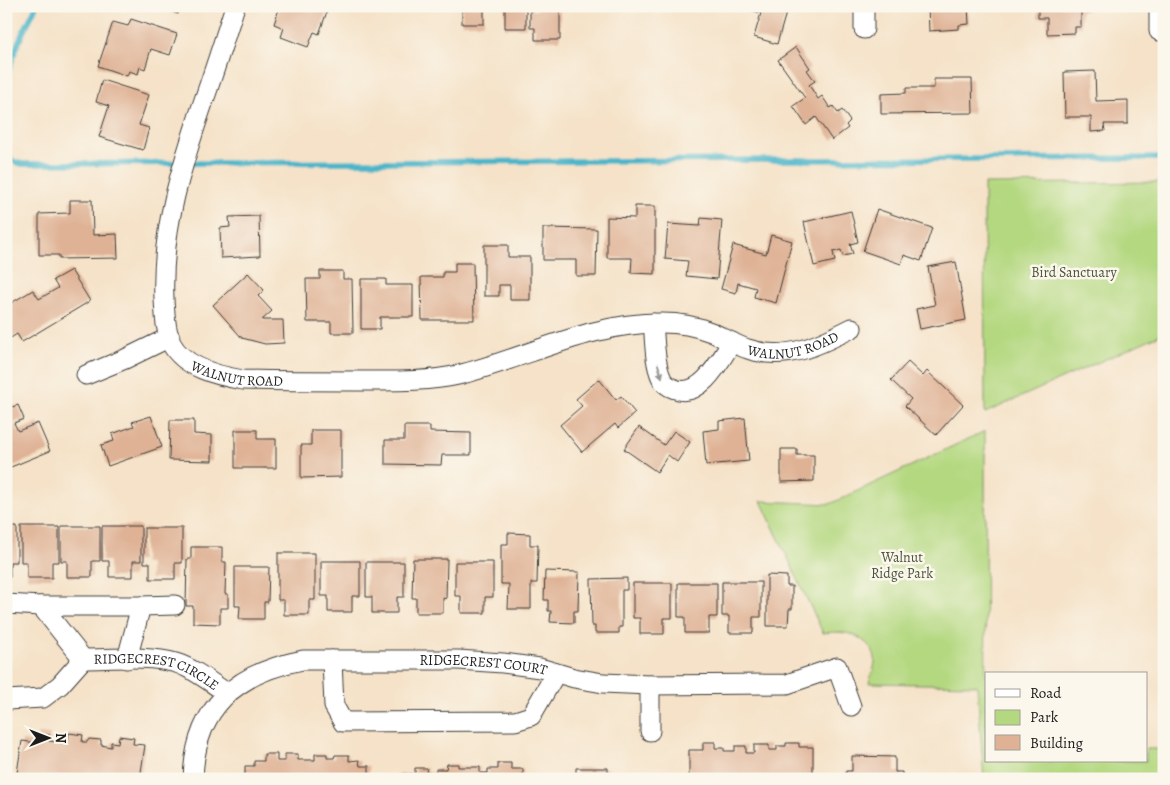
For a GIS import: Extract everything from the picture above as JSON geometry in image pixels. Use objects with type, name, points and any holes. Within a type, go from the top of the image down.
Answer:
[{"type":"street","name":"WALNUT ROAD","points":[[235,6],[175,192],[165,256],[164,317],[170,337],[176,350],[188,361],[205,370],[222,377],[252,380],[392,381],[456,375],[511,360],[583,334],[615,326],[654,323],[688,325],[709,331],[749,349],[782,354],[799,352],[818,346],[852,328]]},
{"type":"street","points":[[864,6],[864,29]]},
{"type":"street","points":[[1158,6],[1159,31]]},
{"type":"street","name":"WALNUT ROAD","points":[[654,323],[660,375],[663,381],[670,387],[678,390],[687,391],[705,382],[732,342]]},
{"type":"street","points":[[86,375],[170,337]]},
{"type":"street","points":[[6,604],[41,606],[175,605]]},
{"type":"street","points":[[6,700],[43,698],[60,686],[83,659],[41,606]]},
{"type":"street","points":[[127,659],[141,606]]},
{"type":"street","name":"RIDGECREST CIRCLE","points":[[83,659],[165,661],[190,669],[227,693]]},
{"type":"street","name":"RIDGECREST COURT","points":[[193,779],[198,743],[216,706],[227,693],[244,680],[286,664],[303,660],[458,660],[504,663],[540,668],[574,678],[650,685],[787,684],[837,667],[851,706]]},
{"type":"street","points":[[332,660],[334,706],[343,722],[515,721],[531,716],[556,673]]},
{"type":"street","points":[[650,685],[650,731]]},
{"type":"green space","name":"Bird Sanctuary","points":[[1164,182],[1164,333],[985,413],[984,184]]},
{"type":"green space","name":"Walnut Ridge Park","points":[[985,431],[985,762],[1148,762],[1148,749],[1164,749],[1164,779],[984,779],[977,685],[869,683],[875,660],[872,649],[864,641],[853,635],[836,632],[823,633],[761,501],[830,504]]},
{"type":"building","points":[[155,6],[181,6],[178,14]]},
{"type":"building","points":[[280,6],[329,6],[319,34],[314,32],[308,47],[281,37],[284,28],[274,24]]},
{"type":"building","points":[[462,6],[484,6],[484,24],[462,24]]},
{"type":"building","points":[[505,6],[526,6],[526,28],[505,28]]},
{"type":"building","points":[[537,6],[560,6],[560,40],[535,40],[535,28],[530,28],[530,10],[537,10]]},
{"type":"building","points":[[751,6],[788,6],[777,44],[754,37],[761,13],[750,10]]},
{"type":"building","points":[[928,6],[968,6],[969,24],[959,25],[959,29],[929,31]]},
{"type":"building","points":[[1038,6],[1086,6],[1086,11],[1081,11],[1081,27],[1075,27],[1075,33],[1047,34],[1047,18],[1038,18]]},
{"type":"building","points":[[131,19],[177,34],[170,55],[151,49],[145,69],[140,67],[138,74],[129,71],[127,76],[98,66],[113,22],[128,26]]},
{"type":"building","points":[[796,47],[810,68],[807,70],[815,81],[809,85],[818,99],[822,96],[830,108],[833,106],[838,113],[842,110],[850,121],[846,125],[848,128],[832,140],[816,117],[806,125],[793,106],[805,98],[778,60]]},
{"type":"building","points":[[1095,71],[1096,101],[1128,100],[1128,124],[1104,124],[1105,131],[1091,132],[1091,117],[1065,117],[1064,72]]},
{"type":"building","points":[[934,79],[972,79],[973,113],[881,114],[881,94],[906,93],[906,88],[934,88]]},
{"type":"building","points":[[102,80],[149,95],[139,125],[149,128],[143,150],[99,137],[109,106],[96,102]]},
{"type":"building","points":[[70,200],[92,200],[93,235],[117,234],[118,258],[59,259],[59,255],[39,255],[39,214],[70,213]]},
{"type":"building","points":[[635,206],[655,206],[655,274],[631,273],[632,258],[607,258],[607,217],[635,218]]},
{"type":"building","points":[[877,209],[932,228],[921,261],[904,255],[901,264],[863,251]]},
{"type":"building","points":[[851,211],[858,242],[850,244],[853,254],[843,256],[841,250],[833,252],[835,261],[814,266],[804,222]]},
{"type":"building","points":[[259,216],[260,256],[221,258],[220,228],[230,227],[229,217]]},
{"type":"building","points":[[701,218],[722,220],[717,279],[686,276],[688,261],[665,259],[668,224],[700,226]]},
{"type":"building","points":[[543,228],[597,229],[596,276],[576,276],[576,260],[543,260]]},
{"type":"building","points":[[771,235],[792,241],[776,303],[754,297],[756,288],[738,283],[736,293],[721,289],[733,245],[766,254]]},
{"type":"building","points":[[484,245],[508,245],[508,257],[530,257],[530,300],[510,300],[510,285],[499,285],[499,296],[484,296]]},
{"type":"building","points":[[956,262],[966,320],[920,329],[916,309],[935,305],[928,267]]},
{"type":"building","points":[[455,263],[473,263],[474,320],[422,320],[421,277],[443,277],[443,272],[455,272]]},
{"type":"building","points":[[71,270],[90,301],[22,342],[17,334],[6,341],[6,306],[33,290],[39,299],[58,288],[53,280]]},
{"type":"building","points":[[320,271],[343,271],[343,279],[352,279],[353,333],[331,333],[331,322],[307,322],[306,279],[320,279]]},
{"type":"building","points":[[248,273],[264,290],[258,296],[272,311],[262,320],[283,320],[284,343],[265,344],[242,338],[213,305]]},
{"type":"building","points":[[361,279],[386,279],[386,285],[413,285],[413,317],[380,317],[380,329],[361,329]]},
{"type":"building","points":[[908,362],[923,376],[927,371],[963,405],[936,435],[905,406],[911,399],[891,380]]},
{"type":"building","points":[[599,379],[616,400],[621,396],[635,413],[618,428],[615,424],[582,452],[560,425],[582,406],[576,399]]},
{"type":"building","points":[[9,400],[12,407],[18,405],[24,419],[14,423],[18,431],[38,423],[50,451],[6,469],[6,401]]},
{"type":"building","points":[[151,416],[162,447],[108,466],[101,445],[114,441],[112,434],[134,426],[132,422]]},
{"type":"building","points":[[745,418],[749,461],[706,465],[703,431],[719,429],[719,421]]},
{"type":"building","points":[[170,420],[194,420],[194,434],[212,435],[212,461],[169,460]]},
{"type":"building","points":[[404,426],[430,426],[430,432],[471,433],[471,455],[442,455],[441,465],[385,464],[385,440],[404,440]]},
{"type":"building","points":[[639,427],[664,445],[674,431],[690,442],[677,462],[668,455],[657,472],[624,449]]},
{"type":"building","points":[[235,430],[257,430],[257,439],[276,439],[276,468],[235,468]]},
{"type":"building","points":[[311,430],[341,430],[341,477],[301,478],[301,445],[311,445]]},
{"type":"building","points":[[781,449],[797,449],[797,455],[814,455],[814,481],[781,482]]},
{"type":"building","points":[[61,526],[100,526],[100,561],[92,561],[92,577],[67,577],[67,561],[61,561]]},
{"type":"building","points":[[102,526],[141,526],[141,561],[133,561],[133,577],[109,577],[109,561],[102,561]]},
{"type":"building","points":[[6,527],[17,527],[17,562],[10,562],[10,577],[6,577]]},
{"type":"building","points":[[21,527],[59,527],[59,562],[52,562],[52,578],[27,578],[27,562],[21,562]]},
{"type":"building","points":[[144,528],[182,528],[182,563],[175,563],[175,579],[150,579],[150,563],[144,563]]},
{"type":"building","points":[[508,533],[530,534],[530,545],[538,545],[537,583],[531,583],[531,609],[508,609],[509,584],[501,584],[501,544],[508,544]]},
{"type":"building","points":[[191,547],[222,547],[222,562],[226,562],[225,594],[228,594],[228,608],[220,608],[220,624],[193,623],[193,606],[186,606],[187,559],[191,559]]},
{"type":"building","points":[[278,553],[315,553],[315,600],[309,600],[309,615],[284,615],[284,600],[278,600]]},
{"type":"building","points":[[413,559],[447,559],[446,599],[443,598],[443,613],[416,613],[416,598],[412,598]]},
{"type":"building","points":[[321,561],[360,561],[360,596],[352,596],[352,612],[328,612],[328,596],[321,596]]},
{"type":"building","points":[[366,562],[404,562],[404,597],[397,597],[397,613],[372,613],[372,597],[366,597]]},
{"type":"building","points":[[455,562],[493,562],[493,597],[485,597],[485,613],[461,613],[461,596],[455,596]]},
{"type":"building","points":[[235,567],[269,567],[268,602],[264,602],[264,619],[239,619],[240,606],[235,606]]},
{"type":"building","points":[[545,571],[579,572],[578,611],[574,611],[574,623],[550,622],[551,611],[548,611],[548,600],[544,600]]},
{"type":"building","points":[[767,575],[787,576],[787,586],[792,586],[792,609],[789,609],[788,626],[767,626]]},
{"type":"building","points":[[627,578],[627,590],[622,590],[622,627],[619,627],[619,633],[595,633],[595,626],[592,626],[591,579]]},
{"type":"building","points":[[722,582],[761,582],[761,617],[753,617],[753,633],[729,633],[729,616],[722,616]]},
{"type":"building","points":[[633,583],[672,583],[672,618],[664,618],[664,634],[640,634],[640,618],[633,618]]},
{"type":"building","points":[[678,583],[717,583],[717,617],[709,617],[709,633],[685,633],[685,617],[678,617]]},
{"type":"building","points":[[69,733],[83,735],[82,742],[87,742],[89,739],[101,740],[101,745],[111,747],[111,742],[118,743],[119,736],[134,738],[133,744],[145,745],[140,779],[16,779],[22,741],[37,743],[38,734],[50,735],[49,741],[58,742],[58,738],[68,739]]},
{"type":"building","points":[[703,742],[715,742],[715,748],[724,748],[724,751],[735,751],[735,746],[746,746],[746,753],[754,753],[754,745],[769,745],[769,750],[777,750],[777,746],[786,746],[786,743],[799,743],[799,747],[813,747],[813,779],[689,779],[689,750],[703,750]]},
{"type":"building","points":[[264,754],[277,754],[277,761],[285,761],[285,754],[298,754],[298,760],[315,760],[315,754],[327,754],[327,758],[334,758],[335,755],[349,755],[349,761],[359,760],[360,766],[369,766],[369,779],[245,779],[245,766],[254,766],[254,761],[264,761]]},
{"type":"building","points":[[852,756],[895,757],[895,772],[902,772],[902,779],[846,779],[846,771],[852,771]]},
{"type":"building","points":[[498,763],[511,763],[511,769],[523,769],[523,779],[400,779],[400,774],[415,774],[415,768],[427,768],[426,772],[436,773],[436,769],[446,769],[447,764],[458,764],[458,767],[480,767],[480,773],[488,773],[488,769],[498,769]]},
{"type":"building","points":[[576,768],[608,768],[608,776],[613,776],[613,779],[576,779]]},
{"type":"waterway","points":[[6,81],[18,44],[36,6]]},
{"type":"waterway","points":[[6,152],[12,160],[22,164],[1164,158]]}]
